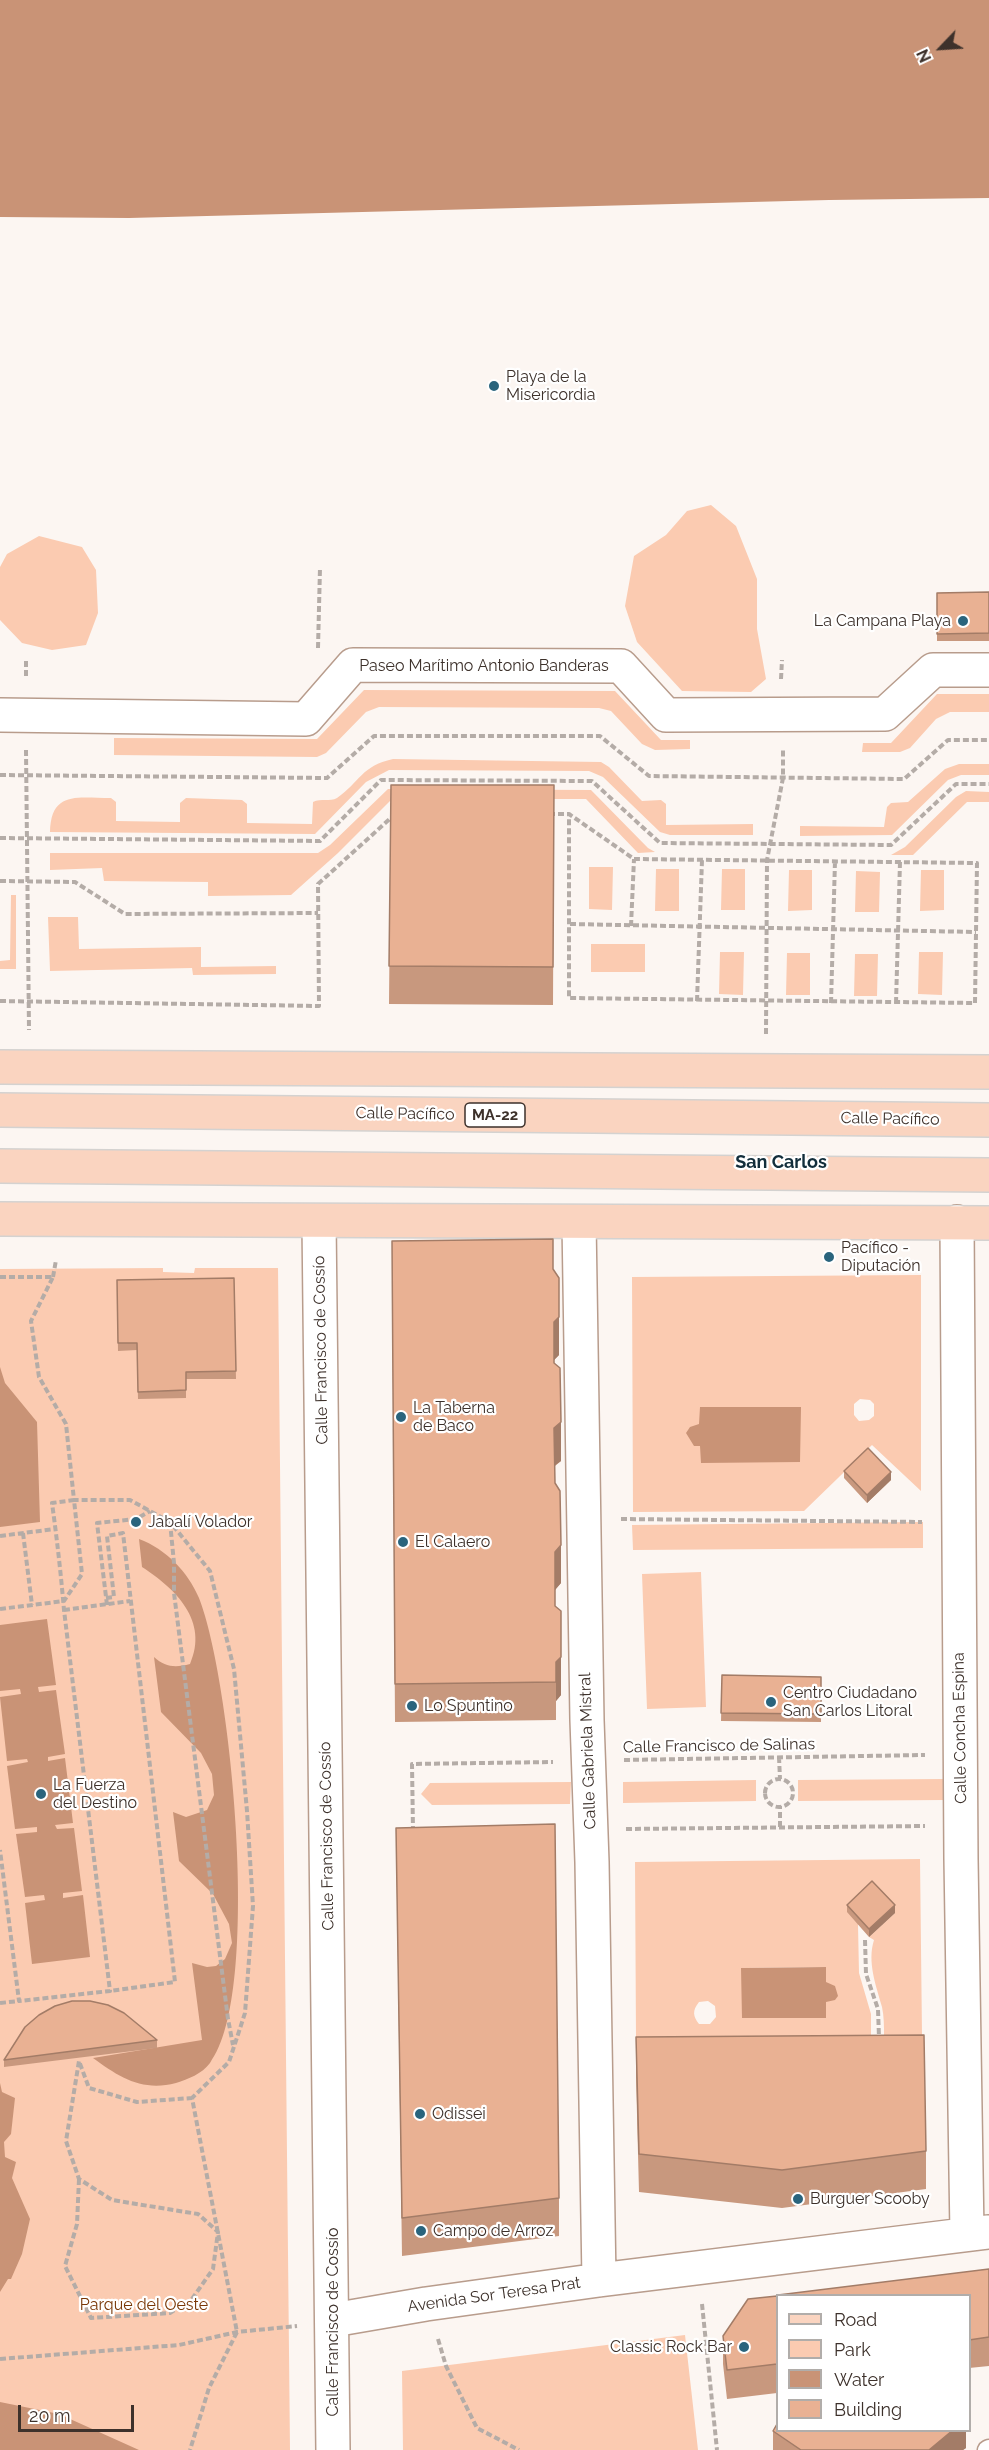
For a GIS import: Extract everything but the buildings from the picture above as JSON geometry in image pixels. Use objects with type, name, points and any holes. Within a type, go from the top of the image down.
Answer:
[{"type":"main road","points":[[15,1067],[989,1072]]},
{"type":"main road","name":"Calle Pacífico","points":[[0,1110],[989,1120]]},
{"type":"main road","points":[[0,1166],[989,1175]]},
{"type":"main road","points":[[0,1219],[973,1222]]},
{"type":"street","name":"Paseo Marítimo Antonio Banderas","points":[[13,715],[306,719],[353,664],[621,666],[666,715],[885,714],[933,670],[989,670]]},
{"type":"street","name":"Calle Francisco de Cossío","points":[[319,1221],[333,2450]]},
{"type":"street","name":"Calle Gabriela Mistral","points":[[579,1222],[599,2280]]},
{"type":"street","name":"Calle Concha Espina","points":[[973,1222],[958,1514],[961,1826],[978,2233]]},
{"type":"street","name":"Avenida Sor Teresa Prat","points":[[333,2320],[426,2304],[599,2280],[978,2233]]},
{"type":"path","points":[[320,568],[317,665],[339,681]]},
{"type":"path","points":[[767,1002],[767,860],[783,778],[782,660]]},
{"type":"path","points":[[15,1067],[29,1001],[26,775],[13,715],[26,661]]},
{"type":"path","points":[[0,775],[327,777],[374,736],[600,736],[649,776],[904,778],[948,740],[989,740]]},
{"type":"path","points":[[0,838],[320,841],[381,780],[592,781],[660,843],[891,846],[956,784],[989,784]]},
{"type":"path","points":[[0,1001],[319,1006],[318,884],[396,813]]},
{"type":"path","points":[[546,814],[569,814],[634,859],[977,863],[975,1003],[569,998],[569,814]]},
{"type":"path","points":[[631,926],[634,859]]},
{"type":"path","points":[[697,1001],[702,860]]},
{"type":"path","points":[[831,1003],[835,861]]},
{"type":"path","points":[[896,1003],[900,862]]},
{"type":"path","points":[[0,880],[75,882],[125,914],[318,913]]},
{"type":"path","points":[[570,924],[976,932]]},
{"type":"path","points":[[0,1609],[64,1601],[82,1574],[66,1424],[39,1377],[31,1321],[53,1277],[56,1260]]},
{"type":"path","points":[[0,1277],[53,1277]]},
{"type":"path","points":[[79,2061],[89,2088],[137,2102],[192,2098],[229,2062],[245,2013],[253,1906],[234,1669],[210,1571],[170,1522],[150,1510],[130,1500],[74,1500],[52,1503],[110,1991]]},
{"type":"path","points":[[107,1605],[97,1523],[136,1519],[150,1510]]},
{"type":"path","points":[[584,1521],[632,1519],[919,1522],[958,1514]]},
{"type":"path","points":[[170,1522],[174,1593],[220,1963],[234,2047]]},
{"type":"path","points":[[0,1536],[55,1529]]},
{"type":"path","points":[[23,1533],[32,1605]]},
{"type":"path","points":[[0,2003],[175,1982],[123,1533],[107,1536],[114,1597],[106,1598]]},
{"type":"path","points":[[64,1610],[130,1601]]},
{"type":"path","name":"Calle Francisco de Salinas","points":[[425,1830],[413,1830],[412,1764],[960,1754]]},
{"type":"path","points":[[779,1757],[780,1779]]},
{"type":"path","points":[[780,1779],[787,1781],[792,1787],[793,1794],[788,1804],[777,1807],[767,1801],[765,1791],[767,1784],[780,1779]]},
{"type":"path","points":[[780,1806],[780,1827]]},
{"type":"path","points":[[590,1829],[961,1826]]},
{"type":"path","points":[[0,1850],[19,2001]]},
{"type":"path","points":[[865,1940],[866,1974],[878,2009],[880,2047]]},
{"type":"path","points":[[71,1996],[72,2007]]},
{"type":"path","points":[[78,2050],[79,2061],[66,2141],[79,2179],[77,2224],[65,2266],[91,2318],[170,2313],[192,2299],[213,2270],[219,2232]]},
{"type":"path","points":[[190,2450],[209,2388],[237,2332],[192,2098]]},
{"type":"path","points":[[79,2179],[112,2200],[198,2214],[219,2232]]},
{"type":"path","points":[[698,2268],[717,2450]]},
{"type":"path","points":[[426,2304],[446,2366],[477,2428],[519,2450]]},
{"type":"path","points":[[0,2359],[179,2345],[237,2332],[288,2328],[333,2320]]},
{"type":"green space","points":[[711,505],[736,526],[757,579],[757,629],[766,679],[751,692],[682,691],[637,642],[625,606],[634,556],[666,535],[687,511]]},
{"type":"green space","points":[[39,536],[82,547],[96,570],[98,613],[86,645],[52,650],[22,643],[0,620],[0,567],[7,554]]},
{"type":"green space","points":[[364,690],[615,691],[661,740],[690,740],[690,749],[655,750],[642,744],[611,711],[599,708],[379,707],[366,712],[326,753],[317,757],[114,755],[114,738],[317,739]]},
{"type":"green space","points":[[937,694],[989,694],[989,712],[950,712],[936,719],[910,748],[900,752],[862,752],[863,743],[891,743]]},
{"type":"green space","points":[[393,759],[601,762],[609,767],[642,801],[661,800],[666,804],[666,825],[753,824],[753,835],[670,835],[660,832],[603,777],[589,771],[389,770],[366,782],[315,834],[50,832],[55,809],[68,799],[77,798],[111,798],[116,802],[116,821],[180,822],[180,803],[186,798],[242,800],[247,804],[247,823],[312,824],[313,802],[337,798],[367,770]]},
{"type":"green space","points":[[959,764],[989,764],[989,775],[961,775],[948,780],[892,835],[800,836],[800,826],[884,827],[887,807],[891,803],[908,802],[945,769]]},
{"type":"green space","points":[[388,789],[591,790],[648,848],[655,852],[638,853],[586,799],[392,799],[338,853],[291,895],[208,896],[208,882],[104,881],[102,868],[50,870],[50,853],[318,853],[330,845]]},
{"type":"green space","points":[[966,791],[989,792],[989,802],[967,802],[913,855],[891,855],[905,847],[956,797]]},
{"type":"green space","points":[[589,867],[613,867],[612,910],[589,909]]},
{"type":"green space","points":[[656,869],[679,869],[679,911],[655,911]]},
{"type":"green space","points":[[722,869],[745,869],[745,910],[721,910]]},
{"type":"green space","points":[[789,870],[812,870],[812,910],[788,911]]},
{"type":"green space","points":[[921,870],[944,870],[944,910],[920,911]]},
{"type":"green space","points":[[856,871],[880,872],[879,912],[855,912]]},
{"type":"green space","points":[[11,895],[16,895],[16,969],[0,969],[0,961],[10,960]]},
{"type":"green space","points":[[48,917],[78,917],[79,949],[201,947],[201,967],[276,966],[276,974],[193,975],[192,968],[50,971]]},
{"type":"green space","points":[[591,944],[645,944],[645,972],[591,972]]},
{"type":"green space","points":[[720,952],[744,952],[743,995],[719,994]]},
{"type":"green space","points":[[919,952],[943,952],[942,995],[918,994]]},
{"type":"green space","points":[[787,953],[810,953],[810,995],[786,995]]},
{"type":"green space","points":[[855,954],[878,954],[877,996],[854,996]]},
{"type":"green space","name":"Parque del Oeste","points":[[163,1268],[163,1272],[194,1273],[195,1268],[278,1268],[290,2450],[0,2450],[0,1269]]},
{"type":"green space","points":[[921,1275],[921,1491],[872,1445],[804,1511],[633,1512],[632,1277]],"holes":[[[860,1399],[870,1400],[874,1404],[874,1416],[869,1420],[859,1421],[854,1415],[854,1404]]]},
{"type":"green space","points":[[923,1522],[923,1548],[633,1550],[632,1525]]},
{"type":"green space","points":[[701,1572],[706,1707],[647,1709],[642,1574]]},
{"type":"green space","points":[[944,1779],[945,1800],[798,1801],[798,1780]]},
{"type":"green space","points":[[756,1780],[756,1801],[623,1803],[623,1782]]},
{"type":"green space","points":[[571,1782],[570,1804],[432,1805],[421,1794],[430,1783]]},
{"type":"green space","points":[[920,1859],[922,2035],[884,2036],[883,2010],[871,1957],[874,1940],[869,1937],[895,1913],[858,1925],[859,1973],[871,2014],[871,2037],[636,2039],[635,1862]],"holes":[[[826,1967],[826,1982],[741,1968]],[[708,2001],[715,2006],[716,2017],[710,2024],[699,2024],[695,2016],[695,2008],[699,2002]]]},
{"type":"green space","points":[[685,2335],[698,2450],[403,2450],[402,2371]]},
{"type":"water","points":[[0,0],[989,0],[989,198],[129,218],[0,217]]},
{"type":"water","points":[[0,1367],[5,1383],[37,1422],[40,1522],[0,1527]]},
{"type":"water","points":[[700,1407],[801,1407],[800,1462],[701,1463],[700,1446],[694,1446],[686,1433],[690,1427],[699,1424]]},
{"type":"water","points":[[139,1539],[167,1555],[189,1579],[199,1598],[211,1638],[222,1695],[231,1763],[238,1907],[235,1973],[226,2027],[210,2063],[190,2078],[176,2083],[152,2086],[122,2077],[93,2058],[202,2040],[192,1963],[207,1967],[216,1966],[225,1959],[232,1943],[229,1924],[213,1894],[179,1861],[173,1812],[186,1817],[207,1810],[214,1795],[212,1774],[201,1753],[161,1712],[154,1657],[170,1666],[190,1664],[195,1648],[192,1620],[186,1608],[167,1585],[142,1567]]},
{"type":"water","points":[[47,1619],[56,1685],[38,1687],[39,1692],[56,1690],[65,1754],[48,1757],[48,1761],[65,1758],[73,1823],[55,1825],[57,1829],[74,1828],[82,1891],[63,1893],[63,1898],[83,1895],[90,1957],[32,1964],[25,1903],[45,1900],[44,1895],[25,1897],[16,1834],[37,1832],[37,1827],[15,1829],[7,1766],[28,1762],[27,1759],[7,1761],[0,1697],[21,1694],[20,1689],[0,1691],[0,1625]]},
{"type":"water","points":[[826,1967],[826,1982],[835,1986],[838,1996],[835,2000],[826,2002],[826,2018],[742,2018],[741,1968]]},
{"type":"water","points":[[0,2083],[2,2092],[15,2098],[11,2134],[4,2142],[5,2157],[16,2162],[12,2178],[30,2219],[22,2254],[11,2279],[8,2279],[0,2292]]},
{"type":"water","points":[[0,2402],[59,2414],[139,2450],[0,2450]]},
{"type":"place","name":"Playa de la Misericordia","points":[[494,386]]},
{"type":"place","name":"La Campana Playa","points":[[963,621]]},
{"type":"place","name":"Pacífico - Diputación","points":[[829,1257]]},
{"type":"place","name":"La Taberna de Baco","points":[[401,1417]]},
{"type":"place","name":"Jabalí Volador","points":[[136,1522]]},
{"type":"place","name":"El Calaero","points":[[403,1542]]},
{"type":"place","name":"Centro Ciudadano San Carlos Litoral","points":[[771,1702]]},
{"type":"place","name":"Lo Spuntino","points":[[412,1706]]},
{"type":"place","name":"La Fuerza del Destino","points":[[41,1794]]},
{"type":"place","name":"Odissei","points":[[420,2114]]},
{"type":"place","name":"Burguer Scooby","points":[[798,2199]]},
{"type":"place","name":"Campo de Arroz","points":[[421,2231]]},
{"type":"place","name":"Classic Rock Bar","points":[[744,2347]]},
{"type":"district","name":"San Carlos","points":[[781,1163]]}]
